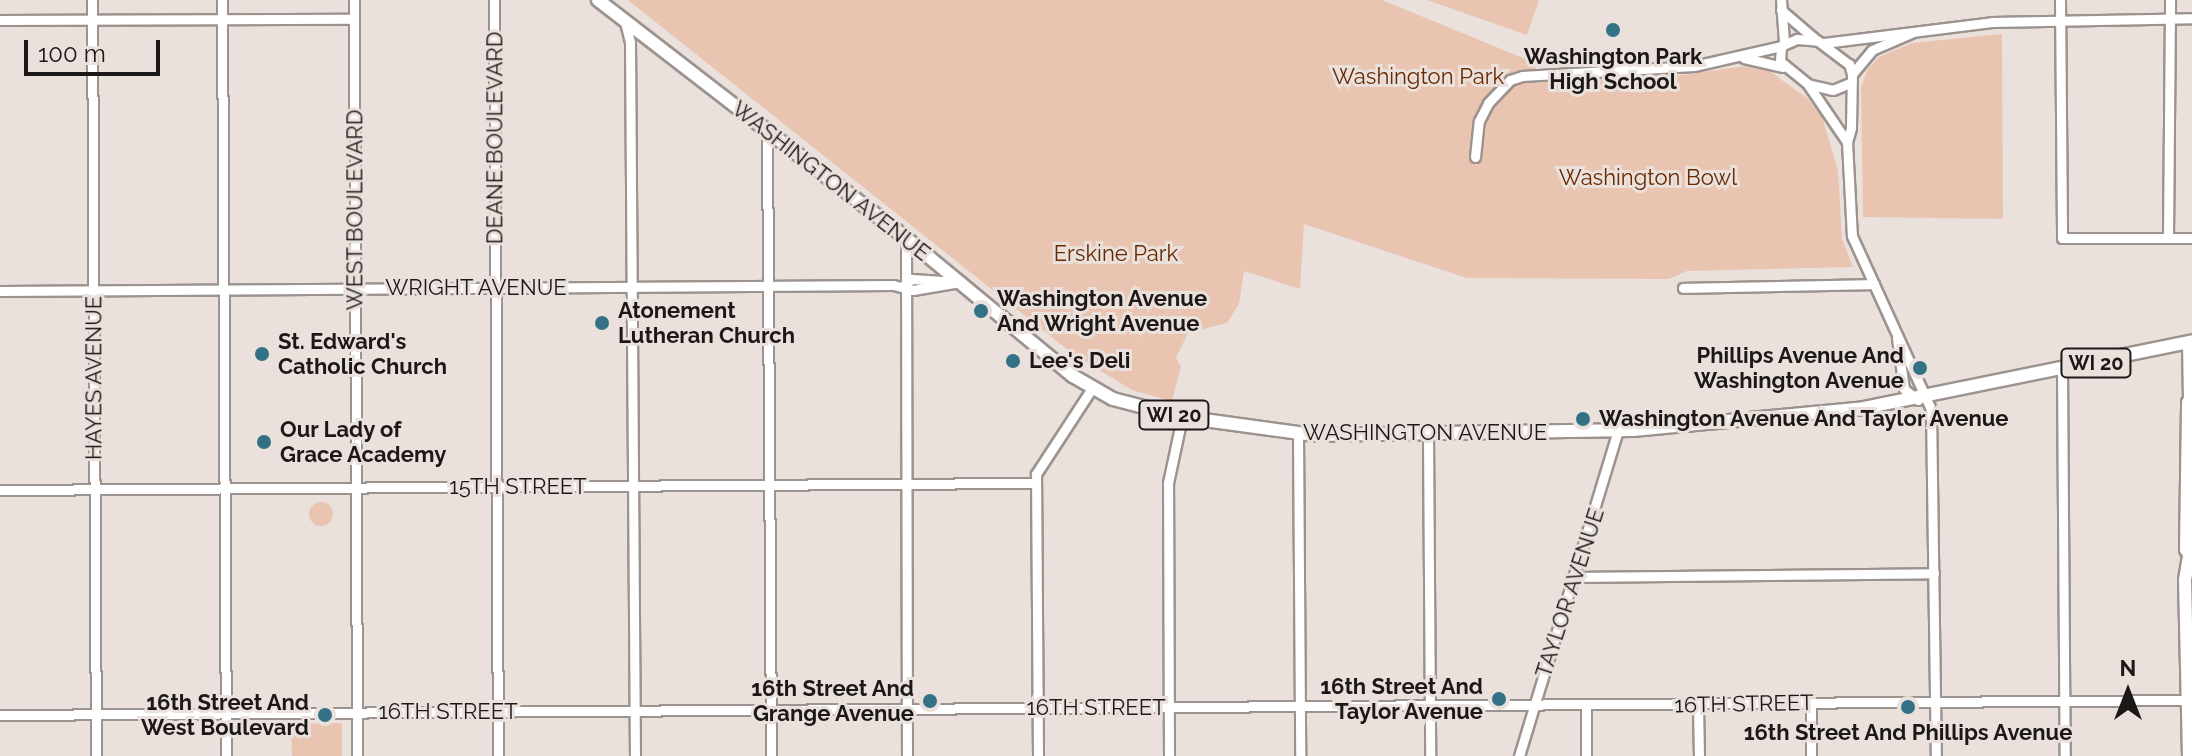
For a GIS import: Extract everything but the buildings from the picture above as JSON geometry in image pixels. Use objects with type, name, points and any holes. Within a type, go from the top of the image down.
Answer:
[{"type":"main road","name":"WASHINGTON AVENUE","points":[[598,0],[906,238],[1092,388],[1128,404],[1182,417],[1298,433],[1428,436],[1618,430],[1924,402],[2189,342]]},
{"type":"main road","points":[[2189,756],[2191,700],[2187,561],[2190,407]]},
{"type":"main road","points":[[2187,561],[2192,538]]},
{"type":"street","name":"HAYES AVENUE","points":[[92,0],[96,756]]},
{"type":"street","points":[[222,0],[226,756]]},
{"type":"street","name":"WEST BOULEVARD","points":[[354,0],[357,756]]},
{"type":"street","name":"DEANE BOULEVARD","points":[[494,0],[498,756]]},
{"type":"street","points":[[2060,0],[2062,238],[2192,238]]},
{"type":"street","points":[[2168,237],[2166,19],[2170,0]]},
{"type":"street","points":[[1781,5],[1821,42],[1846,59],[1851,78],[1847,142],[1852,236],[1924,402],[1934,573],[1936,756]]},
{"type":"street","points":[[1781,5],[1786,68]]},
{"type":"street","points":[[1475,157],[1479,121],[1510,80],[1538,74],[1645,71],[1740,57],[1782,44],[1926,28],[2060,19],[2192,18]]},
{"type":"street","points":[[0,20],[354,19]]},
{"type":"street","points":[[625,22],[630,42],[635,756]]},
{"type":"street","points":[[1808,84],[1833,90],[1851,78],[1872,50],[1926,28]]},
{"type":"street","points":[[1740,57],[1786,68],[1808,84],[1847,142]]},
{"type":"street","points":[[767,130],[771,756]]},
{"type":"street","points":[[906,238],[907,756]]},
{"type":"street","name":"WRIGHT AVENUE","points":[[0,291],[904,285],[912,279],[961,282]]},
{"type":"street","points":[[1683,288],[1874,284]]},
{"type":"street","points":[[2189,342],[2190,407]]},
{"type":"street","points":[[2062,370],[2065,756]]},
{"type":"street","points":[[1038,756],[1036,474],[1092,388]]},
{"type":"street","points":[[1169,756],[1168,483],[1182,417]]},
{"type":"street","name":"TAYLOR AVENUE","points":[[1519,756],[1576,577],[1618,430]]},
{"type":"street","points":[[1298,433],[1300,756]]},
{"type":"street","points":[[1428,436],[1430,756]]},
{"type":"street","name":"15TH STREET","points":[[0,490],[1036,483]]},
{"type":"street","points":[[1576,577],[1934,573]]},
{"type":"street","name":"16TH STREET","points":[[0,715],[2191,700]]},
{"type":"street","points":[[1811,704],[1811,756]]},
{"type":"street","points":[[1698,705],[1699,756]]},
{"type":"street","points":[[1586,706],[1586,756]]},
{"type":"green space","points":[[628,0],[1382,0],[1535,63],[1537,80],[1668,77],[1760,64],[1808,99],[1822,117],[1838,170],[1842,239],[1853,267],[1687,271],[1669,279],[1467,278],[1304,224],[1300,289],[1244,271],[1239,304],[1227,323],[1188,333],[1176,358],[1181,366],[1172,401],[1132,390],[1073,354]]},
{"type":"green space","points":[[1427,0],[1539,0],[1527,35]]},
{"type":"green space","points":[[2002,34],[2003,219],[1863,217],[1861,87],[1868,69],[1879,57],[1912,43]]},
{"type":"green space","points":[[321,502],[329,506],[333,514],[329,522],[321,526],[313,522],[309,514],[313,506]]},
{"type":"green space","points":[[342,723],[342,756],[292,756],[291,724]]},
{"type":"place","name":"Washington Park High School","points":[[1613,30]]},
{"type":"place","name":"Washington Avenue And Wright Avenue","points":[[981,311]]},
{"type":"place","name":"Atonement Lutheran Church","points":[[602,323]]},
{"type":"place","name":"St. Edward's Catholic Church","points":[[262,354]]},
{"type":"place","name":"Lee's Deli","points":[[1013,361]]},
{"type":"place","name":"Phillips Avenue And Washington Avenue","points":[[1920,368]]},
{"type":"place","name":"Washington Avenue And Taylor Avenue","points":[[1583,419]]},
{"type":"place","name":"Our Lady of Grace Academy","points":[[264,442]]},
{"type":"place","name":"16th Street And Taylor Avenue","points":[[1499,699]]},
{"type":"place","name":"16th Street And Grange Avenue","points":[[930,701]]},
{"type":"place","name":"16th Street And Phillips Avenue","points":[[1908,707]]},
{"type":"place","name":"16th Street And West Boulevard","points":[[325,715]]},
{"type":"park label","name":"Washington Park","points":[[1418,77]]},
{"type":"park label","name":"Washington Bowl","points":[[1648,178]]},
{"type":"park label","name":"Erskine Park","points":[[1116,254]]}]
